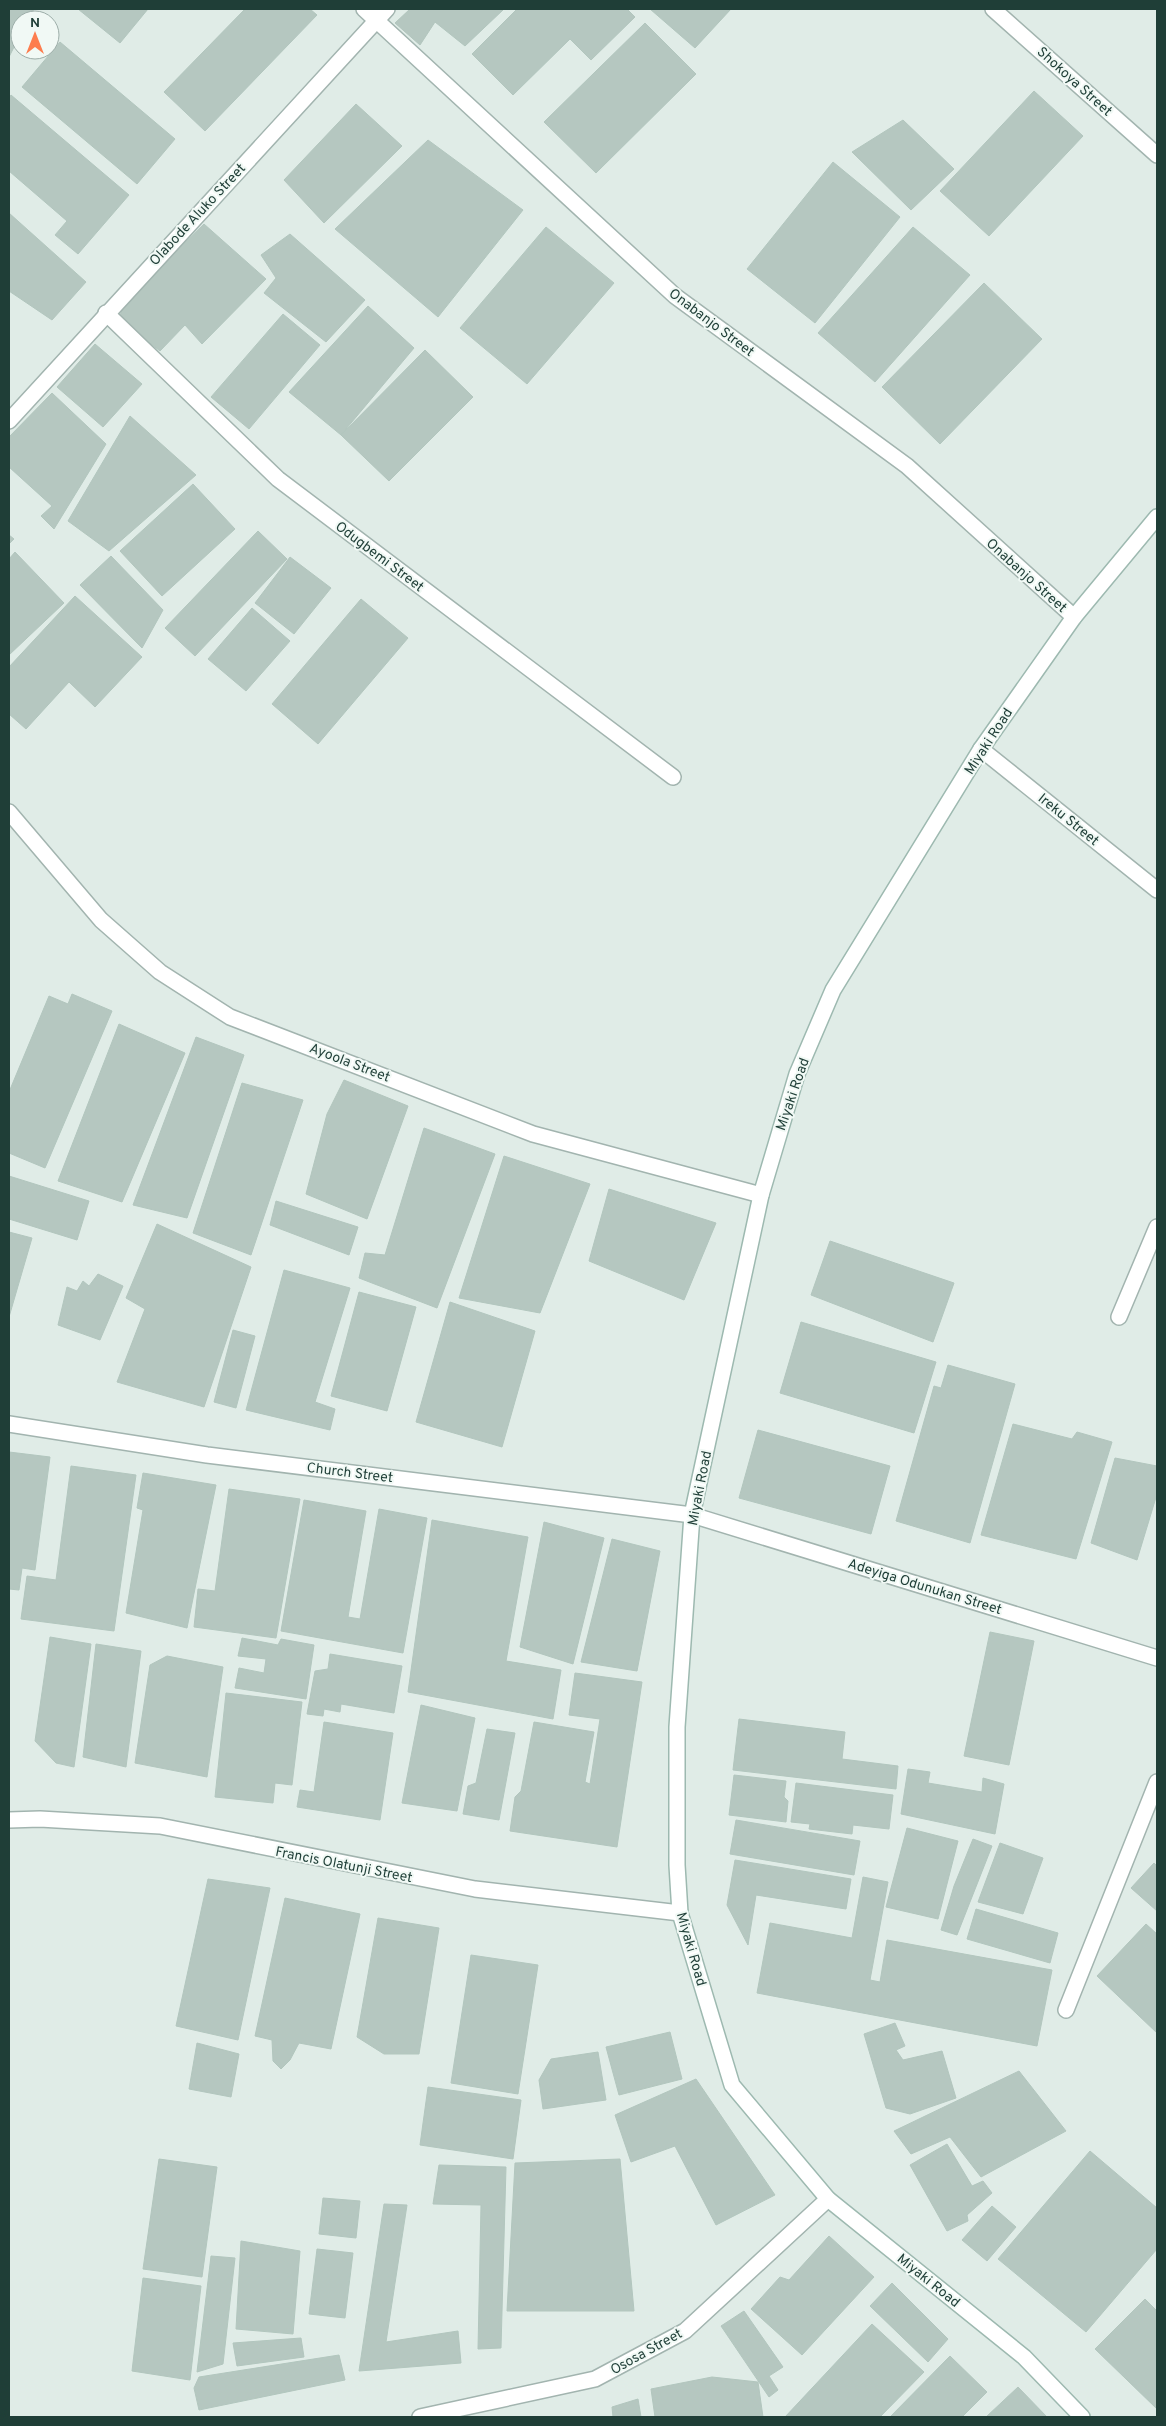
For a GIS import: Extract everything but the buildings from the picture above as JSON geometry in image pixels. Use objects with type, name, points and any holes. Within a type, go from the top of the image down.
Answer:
[{"type":"street","name":"Onabanjo Street","points":[[364,9],[675,296],[907,466],[1074,617]]},
{"type":"street","name":"Olabode Aluko Street","points":[[9,421],[106,313],[387,9]]},
{"type":"street","name":"Shokoya Street","points":[[993,9],[1157,155]]},
{"type":"street","name":"Odugbemi Street","points":[[106,313],[278,479],[673,777]]},
{"type":"street","name":"Miyaki Road","points":[[1082,2417],[1024,2357],[828,2199],[732,2084],[680,1913],[678,1727],[692,1515],[761,1195],[796,1074],[833,990],[981,749],[1074,617],[1157,517]]},
{"type":"street","name":"Ireku Street","points":[[981,749],[1157,890]]},
{"type":"street","name":"Ayoola Street","points":[[9,812],[101,920],[160,972],[230,1017],[534,1134],[761,1195]]},
{"type":"street","points":[[1118,1317],[1157,1227]]},
{"type":"street","name":"Church Street","points":[[9,1424],[207,1455],[692,1515]]},
{"type":"street","name":"Adeyiga Odunukan Street","points":[[692,1515],[1157,1658]]},
{"type":"street","points":[[1066,2010],[1157,1782]]},
{"type":"street","name":"Francis Olatunji Street","points":[[9,1820],[40,1819],[160,1826],[474,1889],[680,1913]]},
{"type":"street","name":"Ososa Street","points":[[420,2417],[596,2379],[685,2331],[828,2199]]}]
